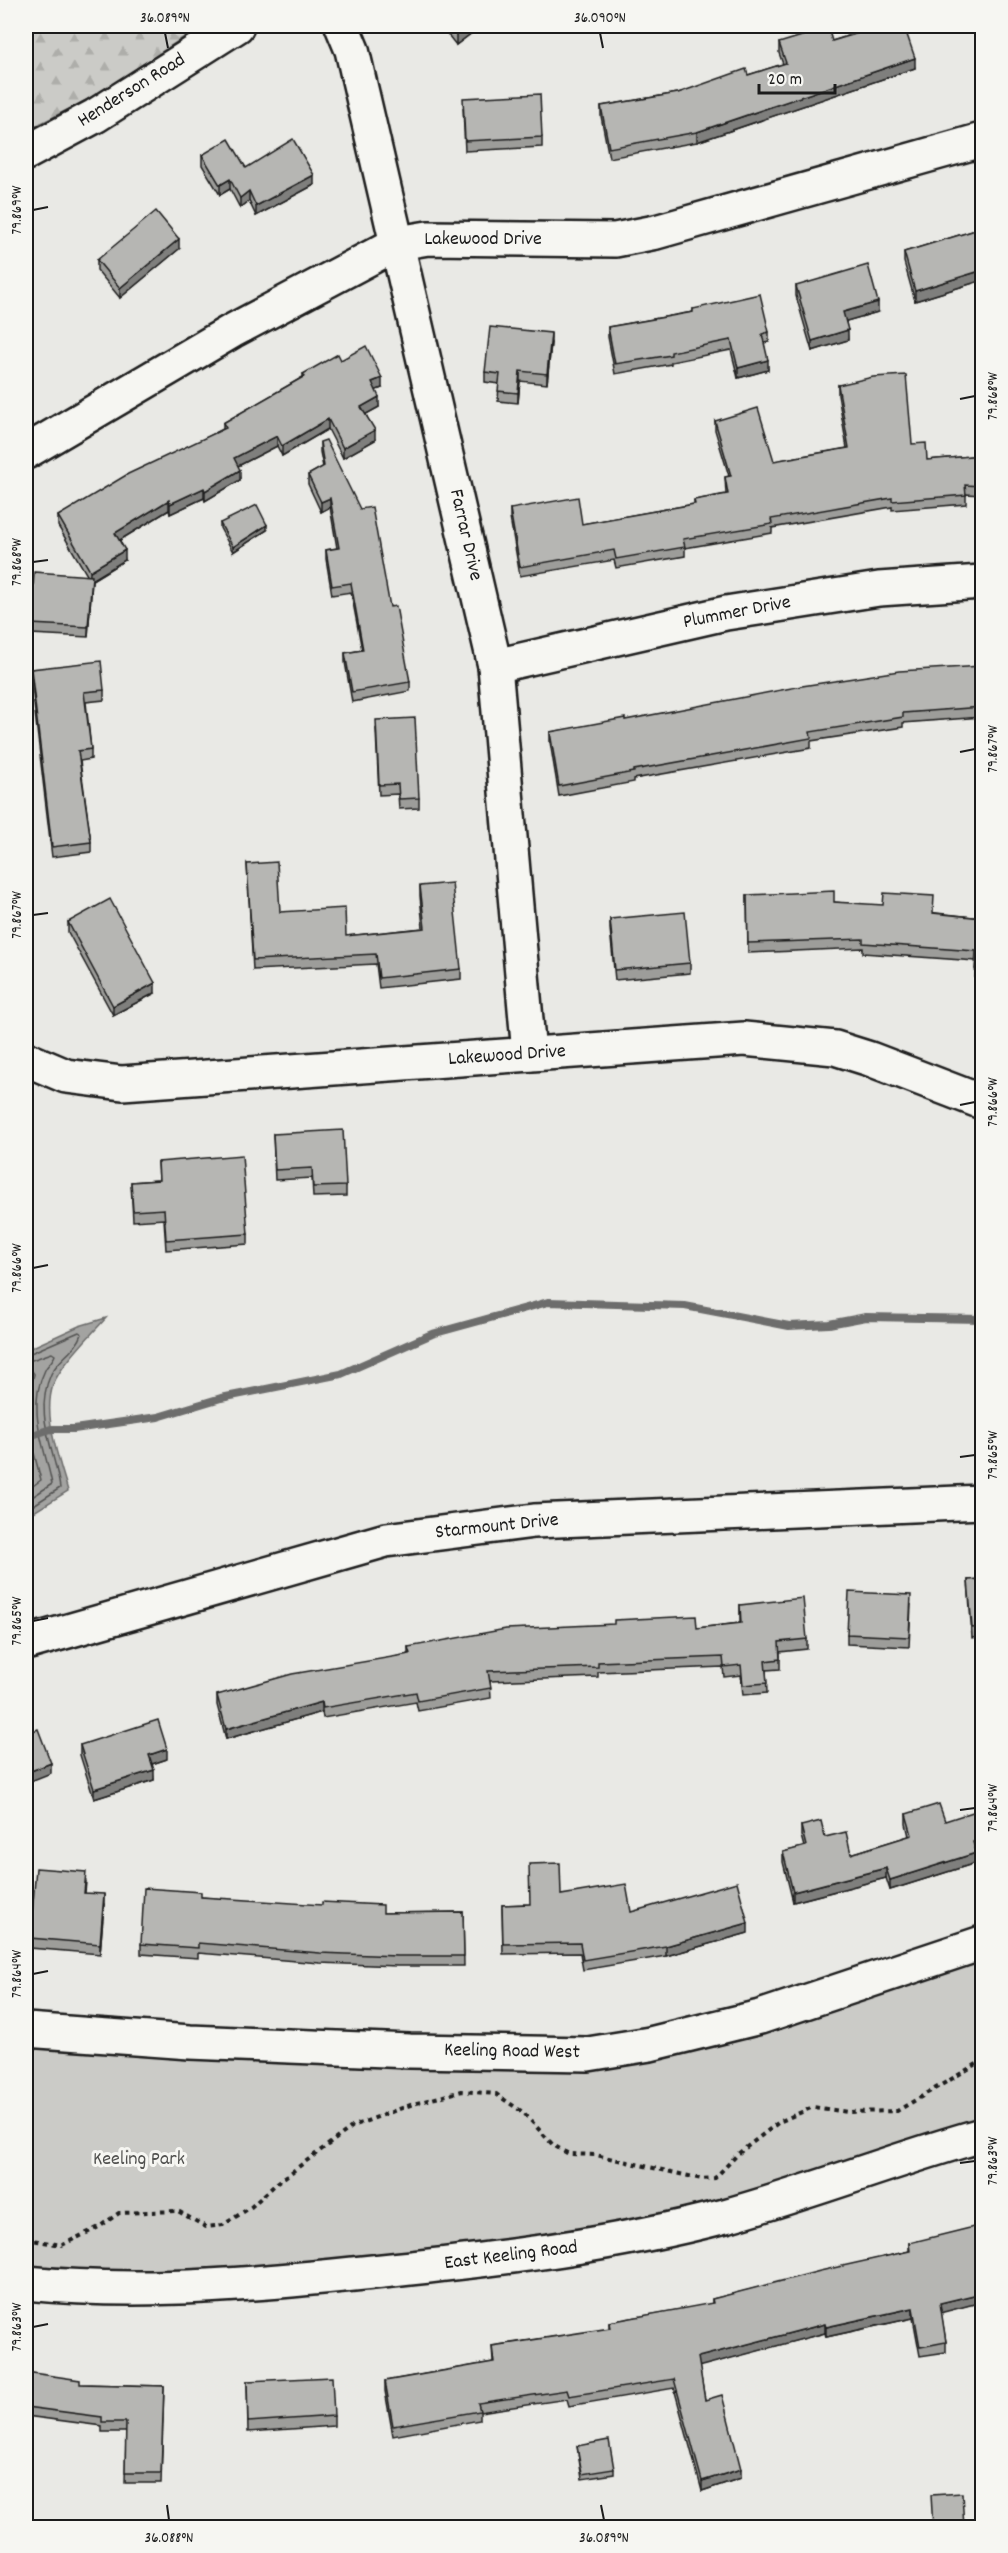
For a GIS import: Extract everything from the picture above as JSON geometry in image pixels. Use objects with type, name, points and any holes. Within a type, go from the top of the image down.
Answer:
[{"type":"street","name":"Henderson Road","points":[[26,153],[95,116],[237,26]]},
{"type":"street","name":"Farrar Drive","points":[[342,26],[352,50],[495,666],[529,1054]]},
{"type":"street","name":"Lakewood Drive","points":[[26,452],[232,331],[398,243],[428,238],[615,240],[656,232],[982,140]]},
{"type":"street","name":"Plummer Drive","points":[[495,666],[726,613],[879,589],[982,582]]},
{"type":"street","name":"Lakewood Drive","points":[[26,1059],[66,1076],[122,1083],[744,1039],[793,1042],[835,1048],[982,1102]]},
{"type":"street","name":"Starmount Drive","points":[[26,1643],[386,1540],[534,1521],[982,1502]]},
{"type":"street","name":"Keeling Road West","points":[[26,2030],[190,2042],[410,2051],[588,2054],[650,2044],[760,2017],[982,1943]]},
{"type":"street","name":"East Keeling Road","points":[[26,2283],[84,2289],[261,2284],[580,2247],[618,2241],[726,2215],[982,2135]]},
{"type":"path","points":[[26,2239],[62,2245],[99,2227],[119,2213],[178,2211],[206,2227],[223,2225],[251,2207],[277,2183],[353,2126],[413,2104],[462,2091],[496,2094],[524,2113],[553,2145],[569,2154],[596,2155],[702,2180],[715,2178],[739,2153],[779,2122],[813,2107],[848,2112],[897,2111],[982,2061]]},
{"type":"green space","points":[[26,26],[201,26],[98,94],[26,131]]},
{"type":"green space","name":"Keeling Park","points":[[982,1954],[982,2126],[616,2231],[266,2270],[128,2274],[26,2266],[26,2039],[598,2063]]},
{"type":"water","points":[[106,1318],[69,1360],[52,1387],[50,1416],[52,1432],[68,1491],[26,1517],[26,1350],[79,1326]]},
{"type":"building","points":[[449,26],[468,26],[456,35]]},
{"type":"building","points":[[882,26],[904,26],[915,58],[697,132],[609,148],[601,106],[678,93],[746,69],[748,75],[786,63],[779,43],[828,28],[832,41]]},
{"type":"building","points":[[540,94],[542,137],[465,141],[463,98]]},
{"type":"building","points":[[229,139],[246,168],[293,139],[314,175],[256,206],[249,191],[240,198],[230,179],[220,185],[202,155]]},
{"type":"building","points":[[156,211],[179,239],[120,288],[97,260]]},
{"type":"building","points":[[982,228],[982,262],[978,262],[980,271],[915,291],[904,252]]},
{"type":"building","points":[[868,265],[878,302],[843,312],[848,330],[812,341],[796,286]]},
{"type":"building","points":[[760,294],[769,332],[762,334],[768,360],[738,368],[731,340],[671,352],[671,355],[615,364],[608,327],[693,312],[693,309]]},
{"type":"building","points":[[490,327],[551,333],[547,374],[520,371],[518,393],[498,391],[500,374],[485,372]]},
{"type":"building","points":[[366,346],[382,378],[372,382],[379,397],[361,407],[375,430],[343,448],[328,419],[282,446],[277,436],[234,458],[240,470],[205,491],[204,488],[170,504],[169,500],[115,533],[125,550],[90,571],[58,516],[128,474],[226,428],[223,423],[305,376],[303,374],[338,354],[341,360]]},
{"type":"building","points":[[906,375],[912,444],[926,443],[927,460],[982,455],[982,486],[965,485],[966,495],[892,501],[892,498],[771,519],[772,524],[683,539],[685,547],[616,559],[614,550],[520,567],[510,509],[578,497],[582,524],[695,504],[694,500],[728,494],[725,477],[731,476],[715,421],[758,408],[774,461],[849,448],[838,385],[873,377]]},
{"type":"building","points":[[326,440],[360,509],[372,507],[390,607],[396,606],[410,682],[352,692],[345,653],[363,650],[351,583],[332,586],[326,550],[339,548],[330,498],[321,502],[308,475],[324,466],[320,442]]},
{"type":"building","points":[[257,505],[267,525],[233,547],[220,523]]},
{"type":"building","points":[[34,572],[92,576],[88,627],[31,624]]},
{"type":"building","points":[[101,661],[104,690],[84,692],[91,749],[78,751],[91,842],[52,847],[31,669]]},
{"type":"building","points":[[982,666],[982,707],[903,713],[903,717],[810,732],[811,738],[559,786],[550,732],[802,686],[899,671]]},
{"type":"building","points":[[415,718],[419,798],[399,799],[398,784],[379,785],[376,720]]},
{"type":"building","points":[[277,862],[280,912],[345,908],[346,936],[425,928],[420,886],[452,883],[461,969],[379,978],[376,954],[253,960],[247,864]]},
{"type":"building","points":[[834,891],[834,902],[883,905],[884,893],[934,896],[933,913],[982,918],[982,969],[975,969],[976,951],[863,943],[863,939],[748,943],[747,895]]},
{"type":"building","points":[[110,899],[155,983],[113,1006],[68,922]]},
{"type":"building","points":[[685,912],[690,963],[615,970],[610,919]]},
{"type":"building","points":[[343,1130],[346,1186],[313,1187],[312,1168],[275,1170],[273,1134]]},
{"type":"building","points":[[242,1155],[248,1234],[166,1240],[164,1209],[133,1211],[131,1182],[159,1180],[158,1162]]},
{"type":"building","points":[[982,1579],[982,1627],[972,1628],[968,1580]]},
{"type":"building","points":[[849,1592],[911,1595],[909,1637],[847,1634]]},
{"type":"building","points":[[803,1598],[807,1639],[779,1642],[780,1659],[765,1661],[767,1683],[743,1685],[741,1665],[724,1667],[723,1657],[598,1662],[598,1667],[488,1671],[491,1688],[418,1701],[416,1692],[323,1708],[322,1702],[226,1729],[217,1695],[292,1674],[410,1654],[408,1647],[506,1629],[614,1624],[614,1620],[696,1616],[697,1628],[741,1623],[740,1605]]},
{"type":"building","points":[[158,1720],[167,1749],[149,1755],[154,1770],[94,1789],[80,1745]]},
{"type":"building","points":[[38,1729],[51,1763],[26,1773],[26,1734]]},
{"type":"building","points":[[939,1804],[945,1821],[982,1809],[982,1839],[973,1842],[976,1853],[890,1880],[886,1868],[793,1892],[783,1852],[806,1846],[801,1826],[821,1821],[825,1837],[846,1832],[851,1854],[912,1835],[906,1814]]},
{"type":"building","points":[[560,1863],[561,1895],[626,1884],[631,1912],[737,1882],[748,1923],[666,1946],[583,1960],[580,1943],[503,1944],[502,1905],[530,1904],[529,1864]]},
{"type":"building","points":[[36,1868],[86,1872],[84,1893],[104,1894],[100,1944],[30,1938]]},
{"type":"building","points":[[144,1888],[201,1892],[201,1897],[322,1905],[322,1902],[383,1905],[383,1913],[463,1912],[464,1956],[320,1953],[198,1943],[198,1948],[141,1944]]},
{"type":"building","points":[[982,2225],[982,2293],[940,2303],[946,2342],[920,2347],[913,2308],[826,2327],[825,2324],[698,2357],[705,2400],[722,2395],[741,2469],[702,2481],[674,2379],[569,2396],[567,2390],[478,2403],[480,2411],[393,2426],[385,2381],[494,2362],[492,2346],[610,2328],[609,2322],[713,2303],[712,2299],[910,2251],[909,2243]]},
{"type":"building","points":[[26,2372],[80,2380],[80,2384],[164,2386],[161,2473],[125,2473],[126,2422],[102,2422],[102,2417],[26,2407]]},
{"type":"building","points":[[332,2377],[334,2416],[248,2422],[247,2381]]},
{"type":"building","points":[[609,2440],[614,2469],[582,2474],[577,2446]]},
{"type":"building","points":[[962,2493],[964,2528],[933,2528],[931,2495]]},
{"type":"waterway","points":[[26,1437],[51,1429],[74,1429],[158,1417],[221,1398],[341,1374],[432,1334],[548,1302],[685,1306],[789,1326],[829,1324],[866,1317],[982,1319]]}]
